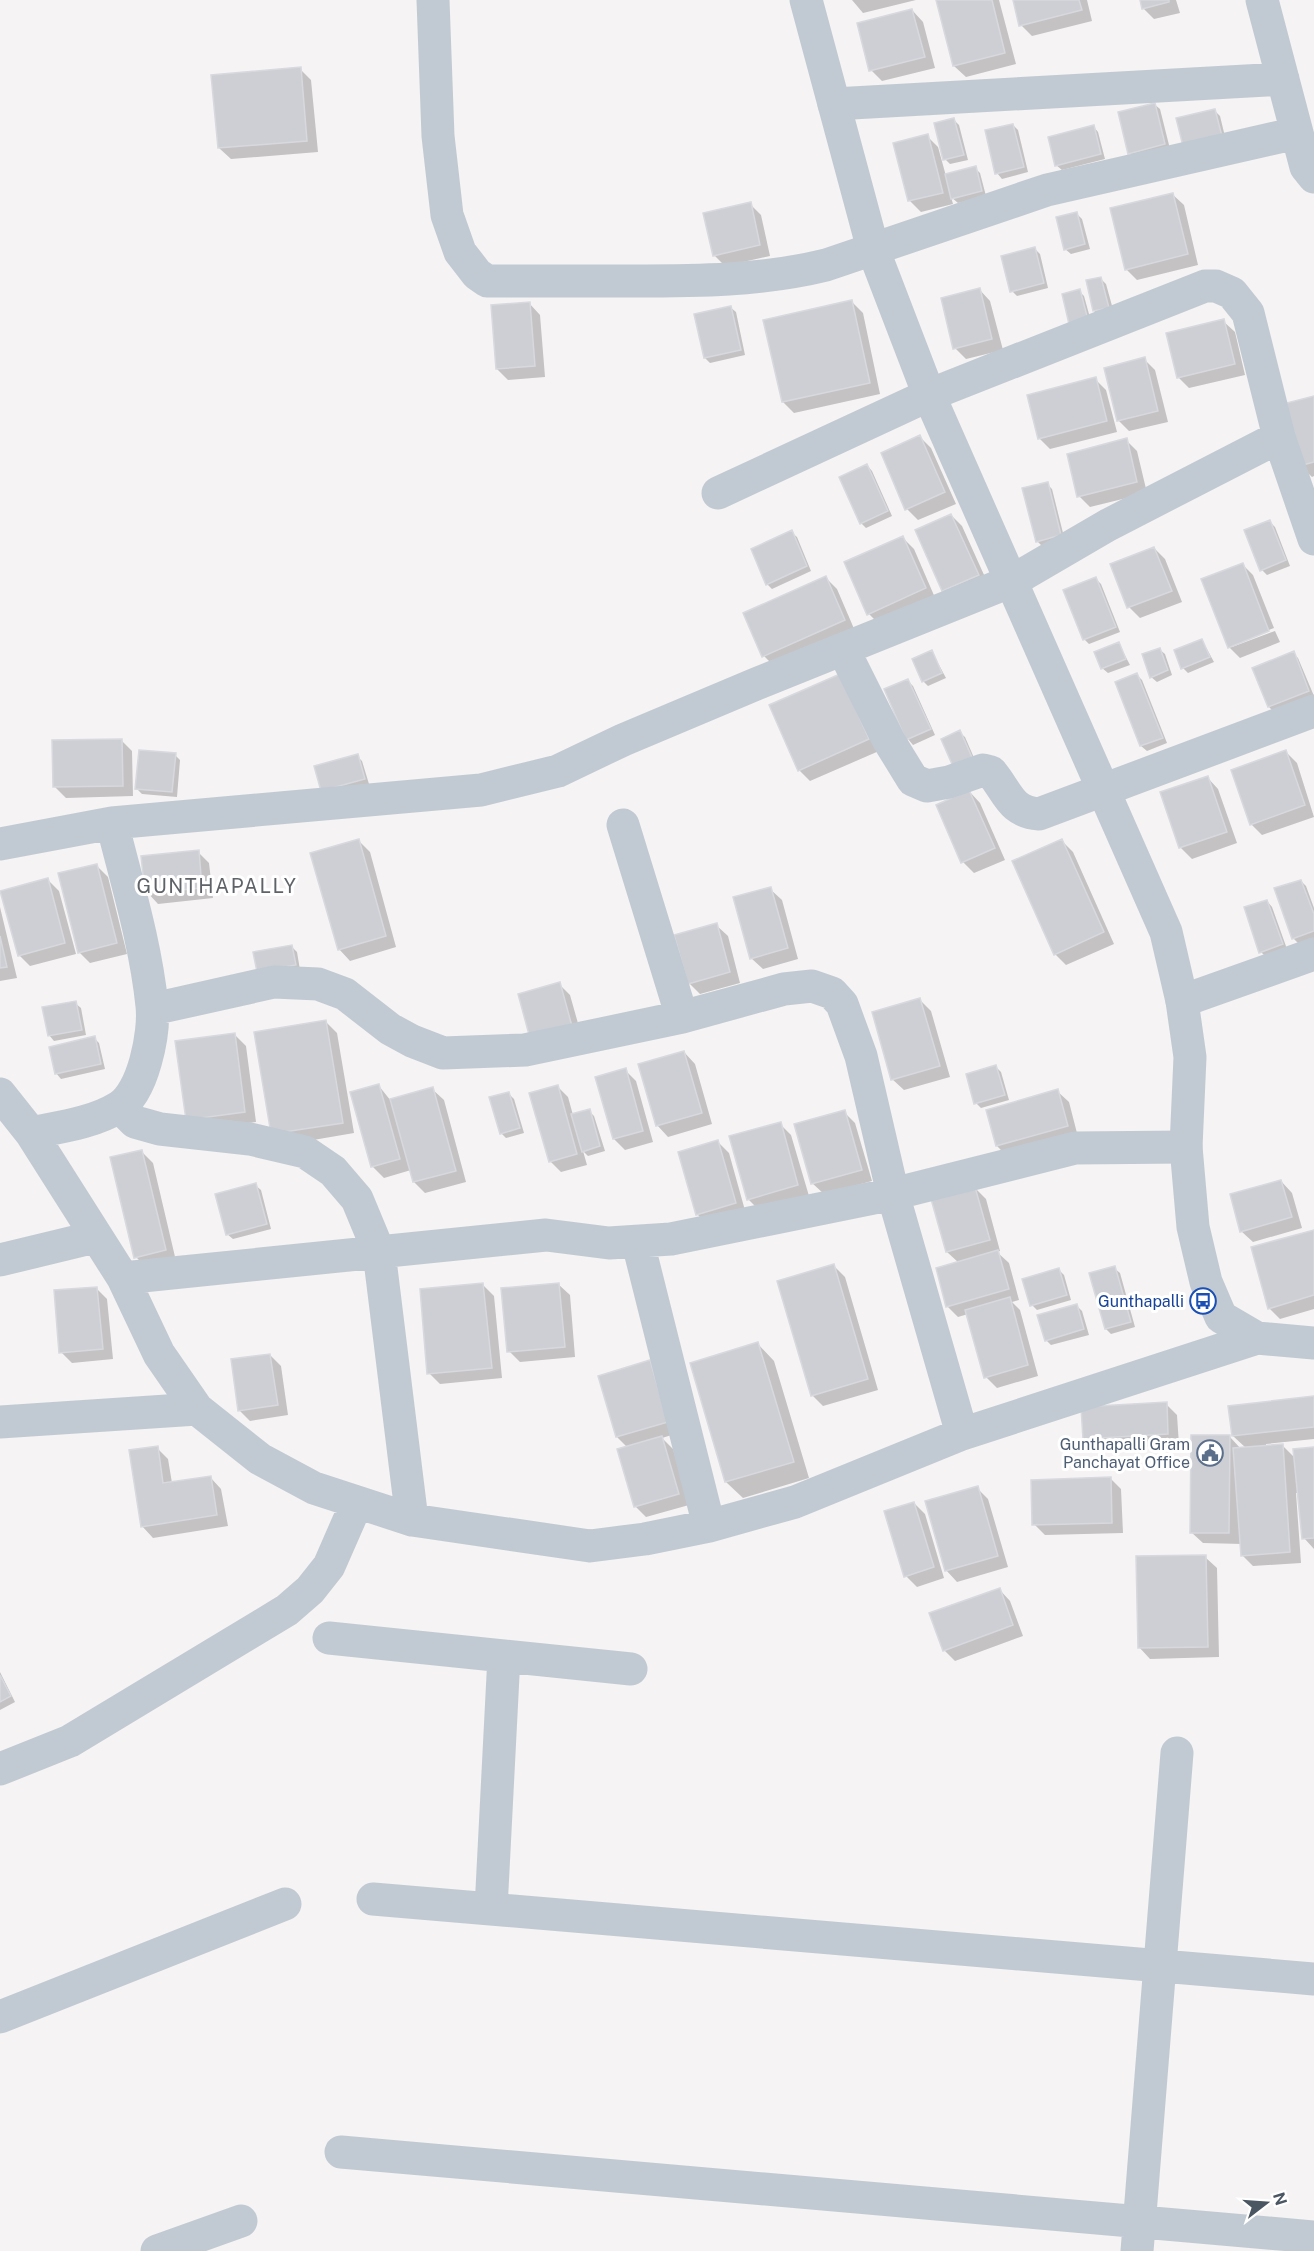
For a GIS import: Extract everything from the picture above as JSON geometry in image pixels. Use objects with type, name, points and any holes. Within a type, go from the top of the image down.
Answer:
[{"type":"street","points":[[433,0],[438,136],[447,216],[460,252],[477,274],[487,281],[758,279],[826,265],[1047,190],[1297,133]]},
{"type":"street","points":[[806,0],[873,249],[929,395],[1012,581],[1100,789],[1166,932],[1182,1001],[1190,1057],[1186,1142],[1193,1227],[1206,1282],[1221,1317],[1257,1338]]},
{"type":"street","points":[[1262,0],[1306,167],[1314,177]]},
{"type":"street","points":[[834,104],[1283,78]]},
{"type":"street","points":[[718,493],[929,395],[1205,285],[1216,286],[1233,293],[1248,313],[1279,437],[1314,539]]},
{"type":"street","points":[[0,844],[112,823],[481,790],[558,771],[623,740],[1012,581],[1108,525],[1279,437]]},
{"type":"street","points":[[843,649],[889,741],[914,780],[927,786],[949,782],[983,770],[991,772],[1015,806],[1024,813],[1039,814],[1100,789],[1314,711]]},
{"type":"street","points":[[31,1133],[89,1120],[120,1107],[139,1084],[149,1045],[153,1009],[144,959],[112,823]]},
{"type":"street","points":[[623,825],[682,1017]]},
{"type":"street","points":[[1182,1001],[1314,954]]},
{"type":"street","points":[[153,1009],[274,982],[318,984],[345,994],[390,1029],[412,1041],[443,1053],[525,1050],[682,1017],[784,989],[812,986],[832,993],[842,1004],[861,1056],[893,1194],[962,1434]]},
{"type":"street","points":[[0,1094],[31,1133],[123,1278],[159,1354],[197,1409],[260,1459],[314,1488],[412,1520],[590,1546],[645,1539],[709,1526],[795,1502],[962,1434],[1257,1338],[1314,1343]]},
{"type":"street","points":[[120,1107],[135,1122],[160,1129],[250,1138],[305,1152],[333,1171],[357,1199],[379,1252],[412,1520]]},
{"type":"street","points":[[123,1278],[546,1234],[609,1243],[638,1243],[671,1239],[893,1194],[1075,1148],[1186,1142]]},
{"type":"street","points":[[0,1260],[95,1237]]},
{"type":"street","points":[[638,1243],[709,1526]]},
{"type":"street","points":[[0,1422],[197,1409]]},
{"type":"street","points":[[0,1769],[70,1741],[287,1610],[310,1590],[329,1566],[357,1502]]},
{"type":"street","points":[[329,1638],[631,1669]]},
{"type":"street","points":[[491,1909],[504,1656]]},
{"type":"street","points":[[1138,2236],[1177,1753]]},
{"type":"street","points":[[373,1899],[1314,1978]]},
{"type":"street","points":[[0,2017],[285,1904]]},
{"type":"street","points":[[341,2152],[1138,2236],[1314,2237]]},
{"type":"street","points":[[157,2251],[241,2221]]},
{"type":"building","points":[[936,0],[992,0],[1005,53],[953,66]]},
{"type":"building","points":[[1013,0],[1079,0],[1082,10],[1019,26]]},
{"type":"building","points":[[1140,0],[1169,0],[1169,2],[1142,9]]},
{"type":"building","points":[[912,9],[925,57],[869,71],[857,23]]},
{"type":"building","points":[[301,67],[307,141],[218,148],[211,75]]},
{"type":"building","points":[[1155,103],[1165,144],[1128,154],[1118,112]]},
{"type":"building","points":[[1215,109],[1224,144],[1185,154],[1176,118]]},
{"type":"building","points":[[954,118],[964,155],[943,160],[934,123]]},
{"type":"building","points":[[1013,124],[1024,167],[995,174],[985,130]]},
{"type":"building","points":[[1094,125],[1101,154],[1055,166],[1048,137]]},
{"type":"building","points":[[928,134],[943,193],[908,201],[893,143]]},
{"type":"building","points":[[976,166],[982,191],[951,199],[945,174]]},
{"type":"building","points":[[1173,193],[1188,254],[1125,270],[1110,208]]},
{"type":"building","points":[[751,202],[760,245],[713,256],[703,213]]},
{"type":"building","points":[[1077,212],[1085,244],[1064,250],[1056,217]]},
{"type":"building","points":[[1035,247],[1044,283],[1010,292],[1001,256]]},
{"type":"building","points":[[1101,277],[1109,308],[1093,311],[1086,280]]},
{"type":"building","points":[[980,288],[992,339],[953,349],[941,298]]},
{"type":"building","points":[[1080,289],[1088,320],[1069,324],[1062,294]]},
{"type":"building","points":[[852,300],[870,383],[782,402],[763,320]]},
{"type":"building","points":[[530,302],[535,366],[496,369],[491,305]]},
{"type":"building","points":[[731,306],[741,350],[704,358],[694,314]]},
{"type":"building","points":[[1224,319],[1235,364],[1177,378],[1166,333]]},
{"type":"building","points":[[1145,357],[1158,411],[1117,421],[1104,368]]},
{"type":"building","points":[[1096,377],[1107,421],[1038,439],[1027,395]]},
{"type":"building","points":[[1314,396],[1314,462],[1299,466],[1283,404]]},
{"type":"building","points":[[920,435],[945,492],[905,510],[881,453]]},
{"type":"building","points":[[1127,438],[1137,482],[1077,497],[1067,454]]},
{"type":"building","points":[[867,464],[888,511],[860,524],[839,477]]},
{"type":"building","points":[[1048,482],[1061,535],[1036,542],[1022,488]]},
{"type":"building","points":[[951,514],[979,575],[942,591],[915,530]]},
{"type":"building","points":[[1270,520],[1286,560],[1260,571],[1244,530]]},
{"type":"building","points":[[792,530],[807,566],[766,585],[751,549]]},
{"type":"building","points":[[903,536],[926,588],[867,615],[844,562]]},
{"type":"building","points":[[1154,547],[1172,591],[1127,608],[1110,564]]},
{"type":"building","points":[[1243,563],[1269,631],[1228,648],[1201,579]]},
{"type":"building","points":[[826,576],[845,620],[762,657],[743,613]]},
{"type":"building","points":[[1096,577],[1116,627],[1083,640],[1063,590]]},
{"type":"building","points":[[1202,639],[1210,657],[1181,669],[1174,650]]},
{"type":"building","points":[[1119,642],[1126,659],[1101,669],[1094,652]]},
{"type":"building","points":[[1160,648],[1168,670],[1150,678],[1142,654]]},
{"type":"building","points":[[932,650],[942,673],[922,682],[912,659]]},
{"type":"building","points":[[1294,651],[1309,691],[1268,707],[1252,668]]},
{"type":"building","points":[[1137,673],[1163,738],[1140,746],[1115,682]]},
{"type":"building","points":[[840,674],[869,739],[798,771],[769,705]]},
{"type":"building","points":[[908,679],[931,729],[906,740],[884,689]]},
{"type":"building","points":[[960,730],[974,762],[955,771],[941,739]]},
{"type":"building","points":[[122,739],[123,786],[53,787],[52,740]]},
{"type":"building","points":[[139,750],[176,753],[172,792],[135,789]]},
{"type":"building","points":[[1286,750],[1305,805],[1250,825],[1231,770]]},
{"type":"building","points":[[358,754],[365,779],[321,791],[314,766]]},
{"type":"building","points":[[1208,776],[1227,832],[1179,848],[1160,792]]},
{"type":"building","points":[[969,790],[995,848],[961,863],[936,805]]},
{"type":"building","points":[[359,839],[386,936],[338,950],[310,853]]},
{"type":"building","points":[[1062,839],[1104,932],[1054,955],[1012,861]]},
{"type":"building","points":[[199,850],[202,888],[145,893],[141,856]]},
{"type":"building","points":[[97,864],[117,943],[78,953],[58,873]]},
{"type":"building","points":[[48,878],[65,943],[18,956],[0,891]]},
{"type":"building","points":[[1301,880],[1314,914],[1314,931],[1292,939],[1274,888]]},
{"type":"building","points":[[771,887],[788,948],[750,959],[733,897]]},
{"type":"building","points":[[1267,900],[1283,944],[1259,953],[1244,907]]},
{"type":"building","points":[[717,923],[730,972],[688,984],[674,935]]},
{"type":"building","points":[[0,936],[7,967],[0,968]]},
{"type":"building","points":[[292,945],[296,965],[257,972],[253,952]]},
{"type":"building","points":[[560,982],[573,1030],[531,1042],[518,994]]},
{"type":"building","points":[[920,998],[940,1066],[891,1080],[872,1012]]},
{"type":"building","points":[[76,1001],[82,1030],[48,1036],[42,1007]]},
{"type":"building","points":[[326,1020],[343,1123],[271,1134],[254,1032]]},
{"type":"building","points":[[235,1033],[245,1112],[186,1120],[175,1041]]},
{"type":"building","points":[[95,1036],[101,1064],[55,1074],[49,1047]]},
{"type":"building","points":[[684,1051],[702,1113],[656,1126],[638,1064]]},
{"type":"building","points":[[996,1065],[1005,1095],[974,1104],[966,1074]]},
{"type":"building","points":[[626,1068],[643,1131],[613,1139],[595,1077]]},
{"type":"building","points":[[379,1084],[400,1159],[371,1167],[350,1092]]},
{"type":"building","points":[[558,1085],[577,1154],[549,1162],[529,1093]]},
{"type":"building","points":[[433,1087],[456,1171],[413,1182],[390,1099]]},
{"type":"building","points":[[1058,1089],[1068,1126],[996,1146],[986,1110]]},
{"type":"building","points":[[509,1092],[520,1128],[500,1134],[489,1097]]},
{"type":"building","points":[[590,1109],[600,1146],[582,1152],[571,1114]]},
{"type":"building","points":[[845,1110],[862,1170],[811,1184],[794,1124]]},
{"type":"building","points":[[781,1122],[798,1185],[747,1200],[729,1136]]},
{"type":"building","points":[[718,1140],[736,1203],[696,1215],[678,1152]]},
{"type":"building","points":[[142,1150],[166,1250],[134,1258],[110,1157]]},
{"type":"building","points":[[1281,1180],[1292,1217],[1240,1232],[1230,1194]]},
{"type":"building","points":[[256,1183],[267,1224],[226,1235],[215,1194]]},
{"type":"building","points":[[975,1187],[990,1240],[946,1252],[931,1199]]},
{"type":"building","points":[[1314,1230],[1314,1295],[1268,1309],[1251,1247]]},
{"type":"building","points":[[998,1250],[1009,1289],[946,1307],[936,1268]]},
{"type":"building","points":[[834,1264],[868,1379],[811,1396],[777,1281]]},
{"type":"building","points":[[1115,1266],[1131,1322],[1105,1329],[1089,1273]]},
{"type":"building","points":[[1059,1268],[1067,1295],[1030,1306],[1022,1279]]},
{"type":"building","points":[[483,1283],[492,1368],[427,1374],[420,1289]]},
{"type":"building","points":[[559,1283],[565,1347],[507,1352],[501,1288]]},
{"type":"building","points":[[97,1287],[103,1349],[59,1353],[54,1290]]},
{"type":"building","points":[[1010,1297],[1028,1365],[984,1378],[965,1310]]},
{"type":"building","points":[[1077,1304],[1084,1329],[1045,1341],[1037,1315]]},
{"type":"building","points":[[758,1342],[794,1462],[725,1482],[690,1363]]},
{"type":"building","points":[[270,1354],[278,1405],[238,1411],[231,1359]]},
{"type":"building","points":[[650,1360],[668,1422],[616,1437],[598,1376]]},
{"type":"building","points":[[1314,1396],[1314,1427],[1232,1436],[1228,1406]]},
{"type":"building","points":[[1167,1402],[1168,1434],[1083,1439],[1081,1407]]},
{"type":"building","points":[[1191,1435],[1230,1435],[1229,1533],[1190,1533]]},
{"type":"building","points":[[662,1436],[679,1494],[634,1507],[617,1449]]},
{"type":"building","points":[[1283,1444],[1290,1552],[1241,1556],[1233,1448]]},
{"type":"building","points":[[158,1446],[163,1483],[211,1476],[217,1515],[141,1527],[129,1450]]},
{"type":"building","points":[[1314,1447],[1314,1538],[1302,1539],[1293,1449]]},
{"type":"building","points":[[1111,1477],[1112,1523],[1032,1525],[1031,1480]]},
{"type":"building","points":[[978,1486],[998,1556],[945,1571],[925,1501]]},
{"type":"building","points":[[914,1502],[934,1567],[904,1577],[884,1511]]},
{"type":"building","points":[[1206,1555],[1208,1647],[1138,1648],[1136,1556]]},
{"type":"building","points":[[1000,1588],[1013,1625],[943,1651],[929,1613]]},
{"type":"building","points":[[0,1675],[11,1696],[0,1702]]},
{"type":"place","name":"Gunthapalli","points":[[1203,1301]]},
{"type":"place","name":"Gunthapalli Gram Panchayat Office","points":[[1210,1453]]},
{"type":"district","name":"GUNTHAPALLY","points":[[217,886]]}]
